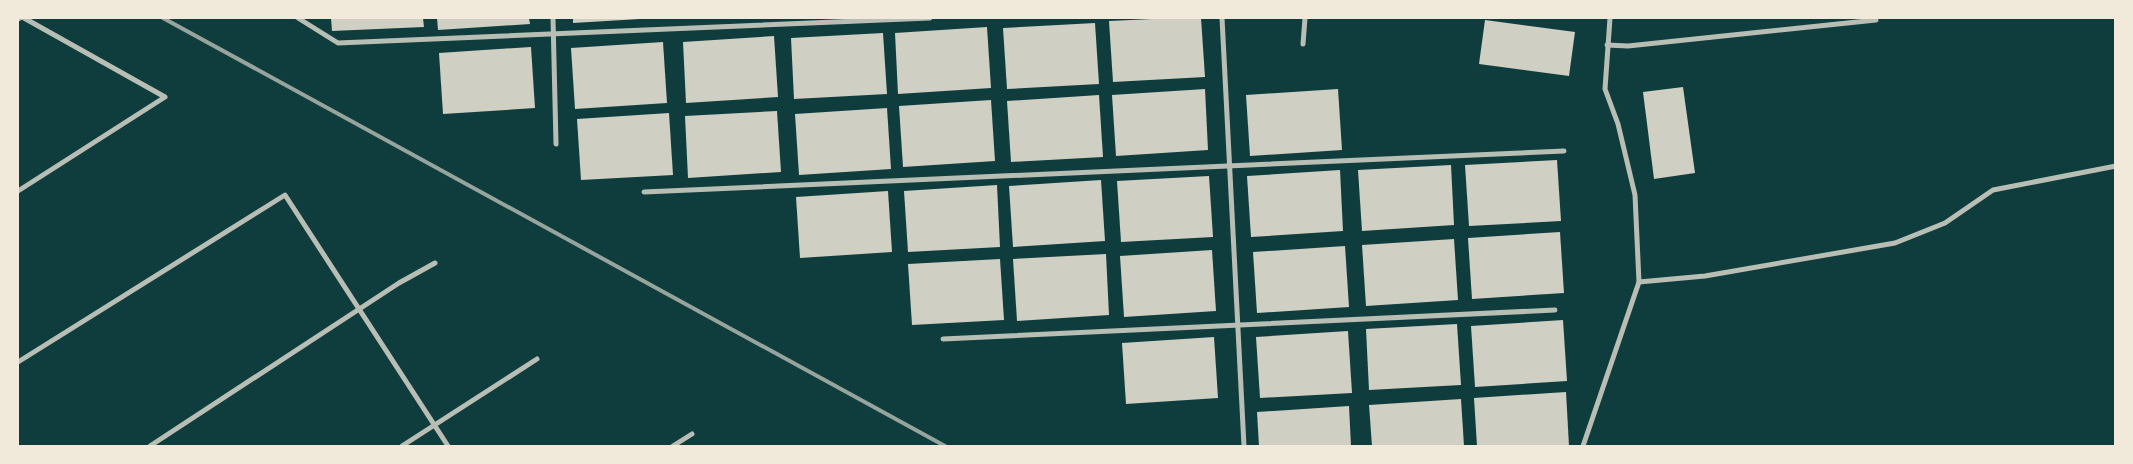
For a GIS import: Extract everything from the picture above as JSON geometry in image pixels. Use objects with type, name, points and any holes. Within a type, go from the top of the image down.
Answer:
[{"type":"street","points":[[18,191],[165,97],[24,18]]},
{"type":"street","points":[[298,18],[338,43],[930,18]]},
{"type":"street","points":[[553,18],[556,144]]},
{"type":"street","points":[[1222,18],[1244,446]]},
{"type":"street","points":[[1304,44],[1305,18]]},
{"type":"street","points":[[1583,446],[1639,282],[1635,195],[1618,124],[1605,89],[1610,18]]},
{"type":"street","points":[[1607,45],[1628,46],[1876,20]]},
{"type":"street","points":[[644,192],[1230,164],[1564,151]]},
{"type":"street","points":[[1639,282],[1704,276],[1895,243],[1944,223],[1993,190],[2116,166]]},
{"type":"street","points":[[18,362],[285,195],[448,446]]},
{"type":"street","points":[[150,446],[399,283],[435,264]]},
{"type":"street","points":[[943,340],[1555,310]]},
{"type":"street","points":[[402,446],[537,359]]},
{"type":"street","points":[[674,446],[692,434]]},
{"type":"building","points":[[331,18],[423,18],[424,27],[332,31]]},
{"type":"building","points":[[437,18],[529,18],[530,24],[438,30]]},
{"type":"building","points":[[573,18],[640,18],[640,19],[573,23]]},
{"type":"building","points":[[1201,18],[1205,77],[1113,82],[1109,21]]},
{"type":"building","points":[[1485,20],[1575,32],[1569,76],[1479,64]]},
{"type":"building","points":[[1095,23],[1099,84],[1007,89],[1003,28]]},
{"type":"building","points":[[987,27],[991,88],[898,94],[895,33]]},
{"type":"building","points":[[883,33],[887,94],[794,99],[791,38]]},
{"type":"building","points":[[774,36],[778,97],[686,103],[683,42]]},
{"type":"building","points":[[663,42],[667,103],[575,109],[571,48]]},
{"type":"building","points":[[531,47],[535,108],[443,114],[439,53]]},
{"type":"building","points":[[1683,87],[1695,173],[1654,179],[1643,92]]},
{"type":"building","points":[[1205,89],[1208,150],[1116,156],[1112,95]]},
{"type":"building","points":[[1338,89],[1342,150],[1250,156],[1246,95]]},
{"type":"building","points":[[1099,95],[1103,157],[1011,162],[1007,101]]},
{"type":"building","points":[[991,100],[995,161],[903,167],[899,106]]},
{"type":"building","points":[[887,108],[891,169],[799,175],[795,114]]},
{"type":"building","points":[[777,111],[781,172],[688,178],[685,116]]},
{"type":"building","points":[[669,113],[673,175],[581,180],[577,119]]},
{"type":"building","points":[[1557,160],[1561,221],[1469,226],[1465,165]]},
{"type":"building","points":[[1451,165],[1454,225],[1362,231],[1358,170]]},
{"type":"building","points":[[1340,170],[1343,231],[1251,237],[1247,176]]},
{"type":"building","points":[[1209,176],[1213,237],[1121,242],[1117,181]]},
{"type":"building","points":[[1101,180],[1105,241],[1013,247],[1009,186]]},
{"type":"building","points":[[997,185],[1000,247],[908,252],[904,191]]},
{"type":"building","points":[[888,191],[892,252],[800,258],[796,197]]},
{"type":"building","points":[[1560,232],[1564,293],[1472,299],[1468,238]]},
{"type":"building","points":[[1454,239],[1458,300],[1366,306],[1362,245]]},
{"type":"building","points":[[1345,246],[1349,307],[1257,313],[1253,252]]},
{"type":"building","points":[[1212,250],[1216,311],[1124,317],[1120,256]]},
{"type":"building","points":[[1106,254],[1109,315],[1017,321],[1013,259]]},
{"type":"building","points":[[1000,259],[1004,320],[912,325],[908,264]]},
{"type":"building","points":[[1563,320],[1567,381],[1475,387],[1471,326]]},
{"type":"building","points":[[1457,324],[1461,385],[1369,390],[1366,329]]},
{"type":"building","points":[[1348,331],[1352,393],[1260,398],[1256,337]]},
{"type":"building","points":[[1214,337],[1218,398],[1126,404],[1122,343]]},
{"type":"building","points":[[1566,392],[1569,446],[1477,446],[1474,398]]},
{"type":"building","points":[[1461,399],[1464,446],[1372,446],[1369,405]]},
{"type":"building","points":[[1349,406],[1351,446],[1259,446],[1257,412]]},
{"type":"railway","points":[[163,18],[945,446]]}]
